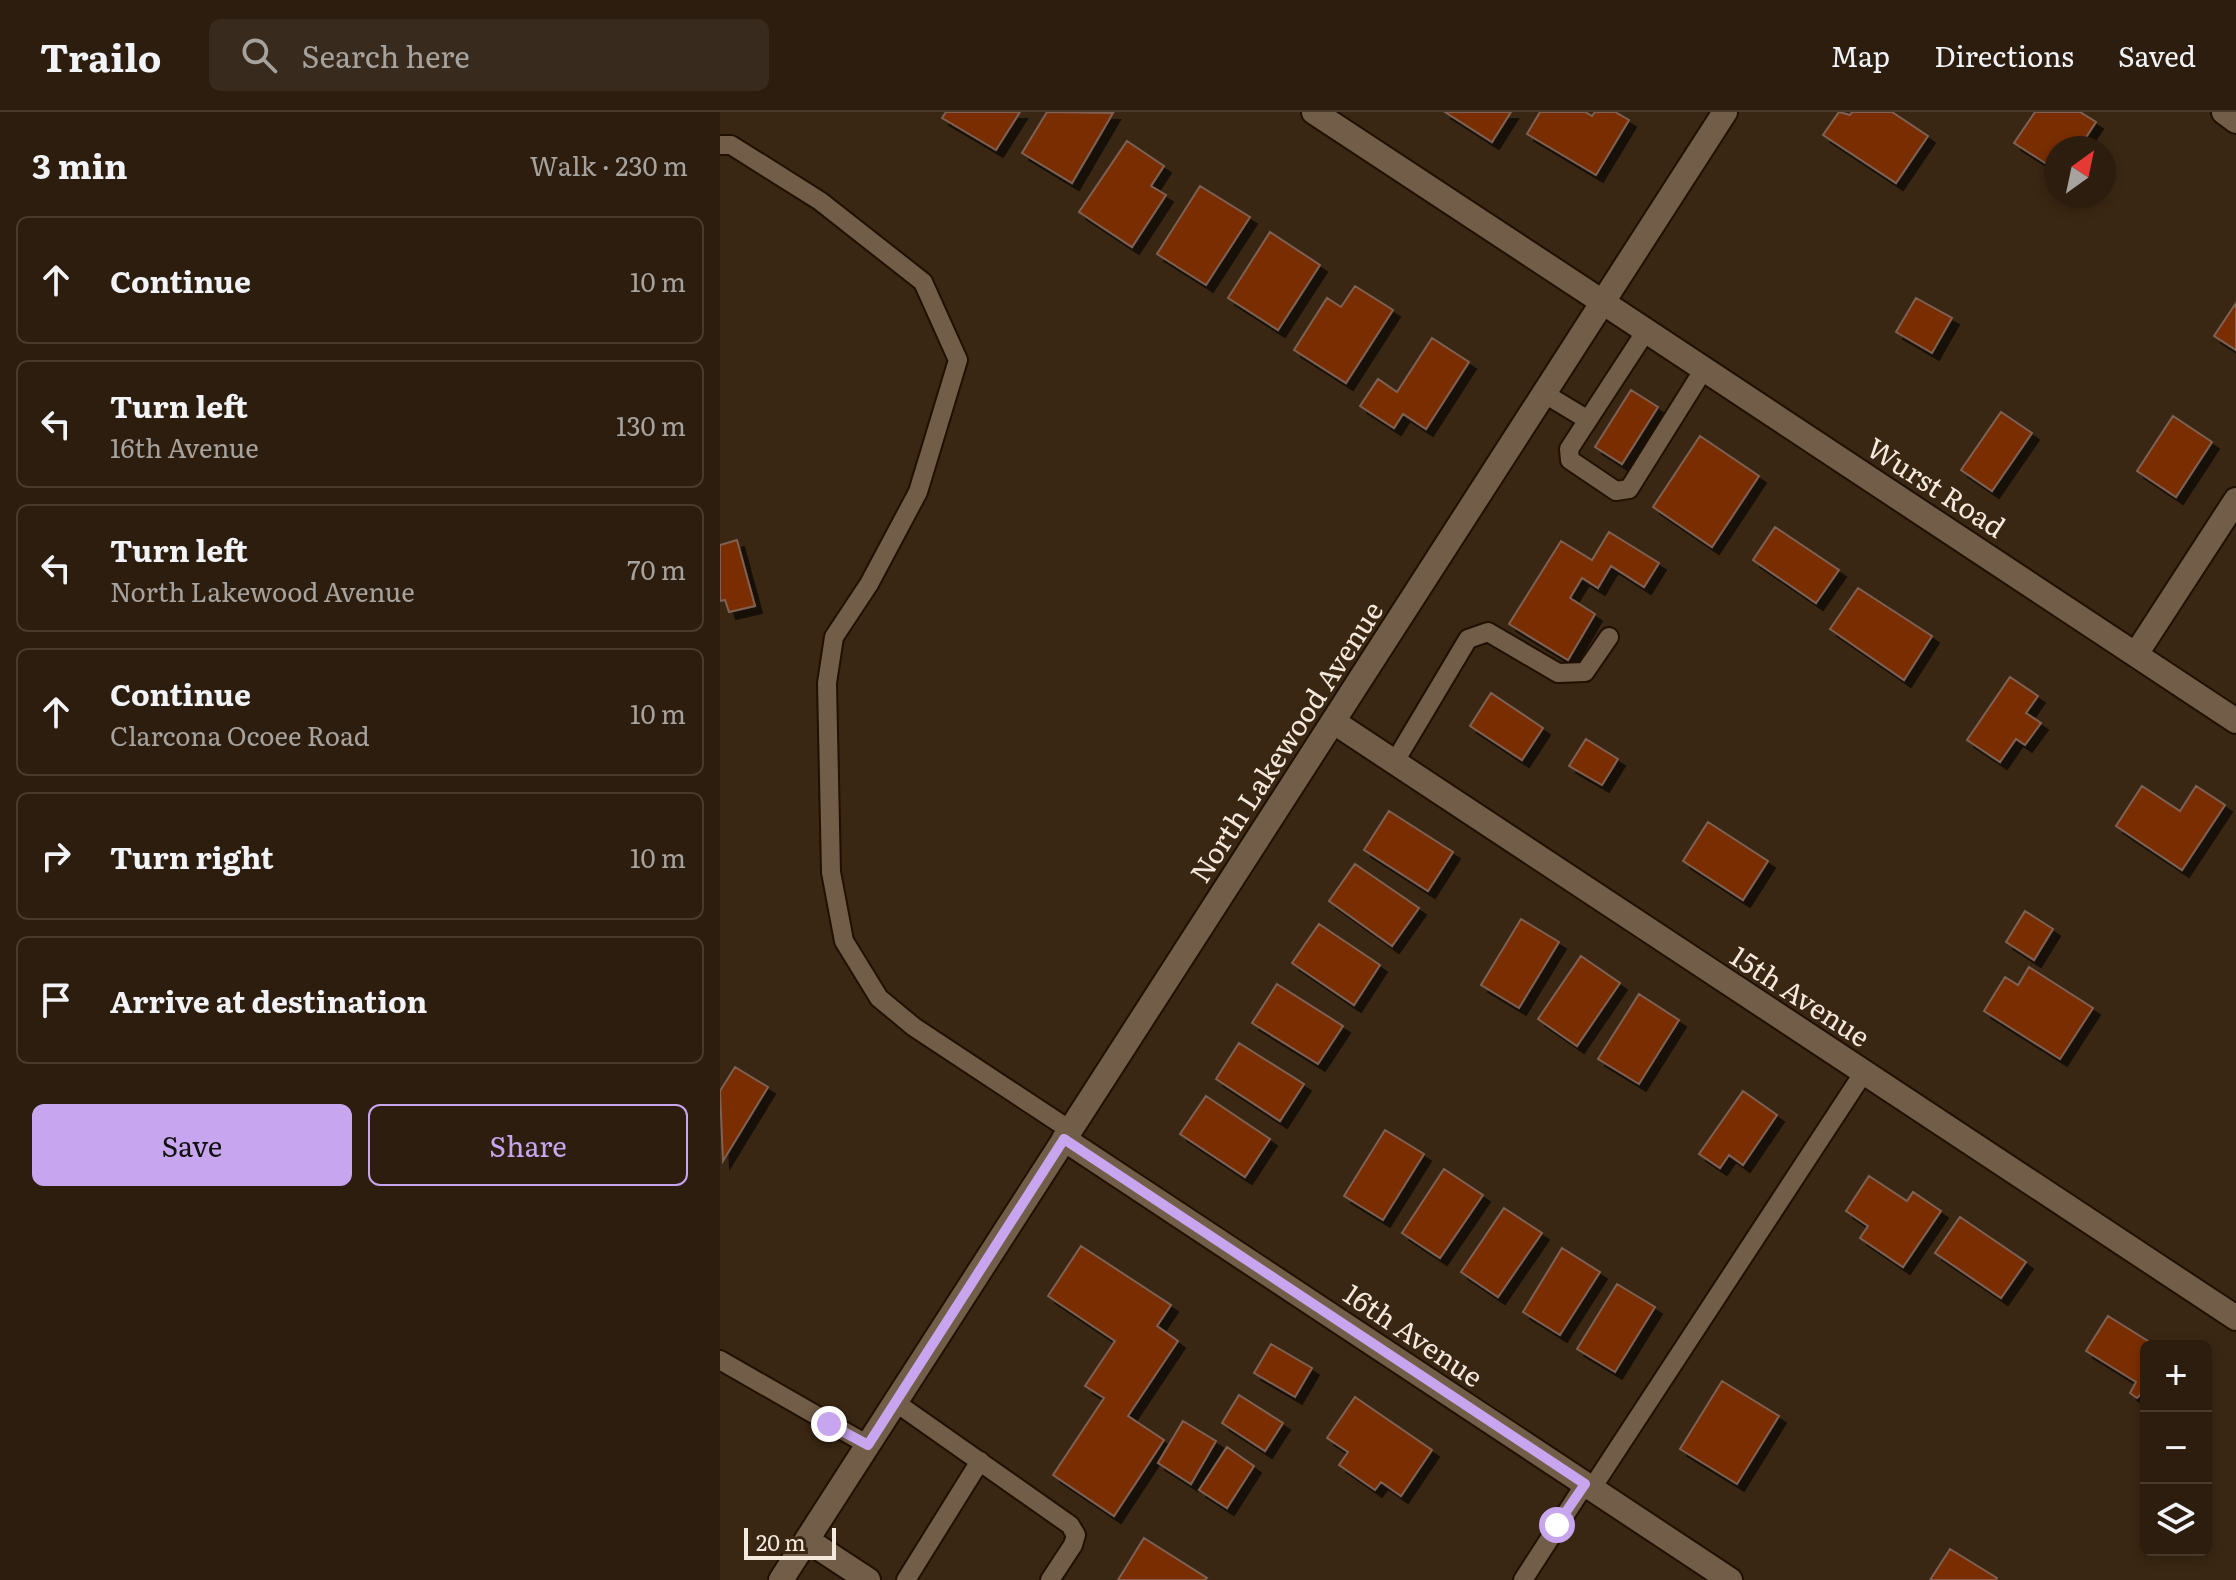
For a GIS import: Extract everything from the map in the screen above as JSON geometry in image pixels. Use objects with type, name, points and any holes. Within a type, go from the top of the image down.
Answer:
[{"type":"street","name":"Wurst Road","points":[[1314,112],[2236,721]]},
{"type":"street","name":"North Lakewood Avenue","points":[[781,1580],[1725,112]]},
{"type":"street","points":[[2224,112],[2236,121]]},
{"type":"street","points":[[2136,654],[2236,500]]},
{"type":"street","name":"15th Avenue","points":[[1334,722],[2236,1318]]},
{"type":"street","name":"16th Avenue","points":[[1067,1134],[1730,1580]]},
{"type":"street","points":[[807,1540],[868,1580]]},
{"type":"lane","points":[[720,145],[731,145],[820,201],[923,282],[958,360],[918,492],[869,584],[834,637],[827,683],[831,872],[844,941],[879,998],[914,1027],[1067,1134]]},
{"type":"lane","points":[[1646,331],[1569,449],[1570,460],[1616,491],[1629,489],[1704,369]]},
{"type":"lane","points":[[1545,394],[1588,420]]},
{"type":"lane","points":[[1394,763],[1468,639],[1488,632],[1558,673],[1585,672],[1609,637]]},
{"type":"lane","points":[[1523,1580],[1589,1486],[1864,1072]]},
{"type":"lane","points":[[720,1360],[868,1445]]},
{"type":"lane","points":[[895,1402],[1070,1525],[1076,1535],[1073,1545],[1050,1580]]},
{"type":"lane","points":[[906,1580],[980,1461]]},
{"type":"building","points":[[946,112],[1020,112],[996,150],[942,118]]},
{"type":"building","points":[[1047,112],[1113,113],[1072,183],[1022,153]]},
{"type":"building","points":[[1445,112],[1511,112],[1492,142]]},
{"type":"building","points":[[1540,112],[1585,112],[1592,116],[1595,112],[1615,112],[1629,120],[1596,175],[1527,134]]},
{"type":"building","points":[[1839,112],[1850,115],[1852,112],[1892,112],[1928,136],[1896,183],[1823,135]]},
{"type":"building","points":[[2035,112],[2080,112],[2096,122],[2087,136],[2044,136],[2044,162],[2014,143]]},
{"type":"building","points":[[1127,141],[1164,166],[1151,186],[1166,195],[1132,247],[1079,212]]},
{"type":"building","points":[[1200,186],[1250,217],[1206,285],[1157,254]]},
{"type":"building","points":[[1270,232],[1320,265],[1278,330],[1228,298]]},
{"type":"building","points":[[1355,286],[1393,310],[1346,383],[1294,350],[1327,298],[1341,307]]},
{"type":"building","points":[[1916,298],[1952,318],[1932,353],[1896,332]]},
{"type":"building","points":[[2236,303],[2236,350],[2214,336]]},
{"type":"building","points":[[1432,338],[1469,362],[1426,429],[1403,414],[1394,428],[1360,406],[1378,379],[1397,392]]},
{"type":"building","points":[[1631,390],[1658,407],[1622,464],[1595,447]]},
{"type":"building","points":[[2001,412],[2032,433],[1992,491],[1961,470]]},
{"type":"building","points":[[2173,416],[2212,442],[2176,497],[2137,471]]},
{"type":"building","points":[[1700,436],[1759,476],[1712,547],[1653,507]]},
{"type":"building","points":[[1775,527],[1839,570],[1816,603],[1753,560]]},
{"type":"building","points":[[1609,532],[1659,563],[1644,587],[1611,566],[1598,588],[1582,578],[1570,598],[1595,614],[1568,660],[1509,624],[1561,541],[1592,560]]},
{"type":"building","points":[[737,540],[755,606],[729,612],[725,600],[720,601],[720,545]]},
{"type":"building","points":[[1858,588],[1932,636],[1904,680],[1830,629]]},
{"type":"building","points":[[2010,677],[2038,696],[2026,713],[2041,723],[2025,745],[2016,739],[2000,762],[1967,740]]},
{"type":"building","points":[[1491,693],[1543,728],[1522,760],[1470,726]]},
{"type":"building","points":[[1586,739],[1618,759],[1602,785],[1569,766]]},
{"type":"building","points":[[2142,786],[2180,811],[2196,786],[2225,805],[2182,870],[2116,826]]},
{"type":"building","points":[[1389,811],[1453,852],[1428,891],[1364,850]]},
{"type":"building","points":[[1708,822],[1768,861],[1743,900],[1683,861]]},
{"type":"building","points":[[1355,864],[1419,908],[1392,946],[1329,901]]},
{"type":"building","points":[[2025,911],[2053,929],[2034,960],[2006,942]]},
{"type":"building","points":[[1521,919],[1559,942],[1519,1008],[1481,985]]},
{"type":"building","points":[[1319,924],[1380,965],[1354,1005],[1292,963]]},
{"type":"building","points":[[1581,956],[1620,983],[1577,1046],[1538,1019]]},
{"type":"building","points":[[2029,967],[2093,1008],[2060,1059],[1984,1011],[2005,977],[2018,985]]},
{"type":"building","points":[[1277,984],[1343,1026],[1318,1064],[1252,1023]]},
{"type":"building","points":[[1639,994],[1679,1020],[1639,1084],[1598,1059]]},
{"type":"building","points":[[1239,1043],[1304,1084],[1280,1121],[1216,1079]]},
{"type":"building","points":[[735,1067],[768,1087],[723,1161],[720,1091]]},
{"type":"building","points":[[1743,1091],[1777,1115],[1743,1165],[1729,1155],[1720,1168],[1699,1154]]},
{"type":"building","points":[[1206,1096],[1270,1139],[1245,1177],[1180,1134]]},
{"type":"building","points":[[1385,1130],[1424,1154],[1383,1220],[1344,1196]]},
{"type":"building","points":[[1444,1169],[1483,1195],[1440,1258],[1402,1233]]},
{"type":"building","points":[[1869,1176],[1907,1201],[1913,1192],[1941,1211],[1903,1267],[1860,1238],[1868,1226],[1846,1211]]},
{"type":"building","points":[[1504,1208],[1542,1233],[1498,1297],[1461,1272]]},
{"type":"building","points":[[1960,1217],[2026,1262],[2001,1298],[1935,1253]]},
{"type":"building","points":[[1081,1246],[1171,1305],[1157,1326],[1178,1341],[1128,1416],[1164,1440],[1114,1516],[1053,1475],[1104,1398],[1085,1386],[1115,1341],[1048,1296]]},
{"type":"building","points":[[1562,1248],[1600,1272],[1560,1335],[1523,1312]]},
{"type":"building","points":[[1617,1284],[1655,1307],[1615,1372],[1577,1349]]},
{"type":"building","points":[[2108,1316],[2146,1340],[2140,1340],[2140,1395],[2137,1398],[2130,1393],[2136,1382],[2086,1351]]},
{"type":"building","points":[[1271,1344],[1312,1368],[1295,1397],[1254,1373]]},
{"type":"building","points":[[1722,1381],[1779,1416],[1737,1484],[1680,1449]]},
{"type":"building","points":[[1239,1395],[1283,1423],[1265,1451],[1222,1423]]},
{"type":"building","points":[[1355,1397],[1432,1450],[1401,1496],[1381,1482],[1375,1490],[1339,1465],[1348,1452],[1327,1438]]},
{"type":"building","points":[[1183,1421],[1216,1441],[1191,1484],[1158,1463]]},
{"type":"building","points":[[1227,1447],[1254,1466],[1227,1508],[1199,1490]]},
{"type":"building","points":[[1144,1538],[1207,1578],[1118,1580]]},
{"type":"building","points":[[1950,1549],[1997,1578],[1996,1580],[1930,1580]]},
{"type":"route","points":[[829,1424],[868,1445],[1064,1139],[1585,1484],[1557,1525]]}]
